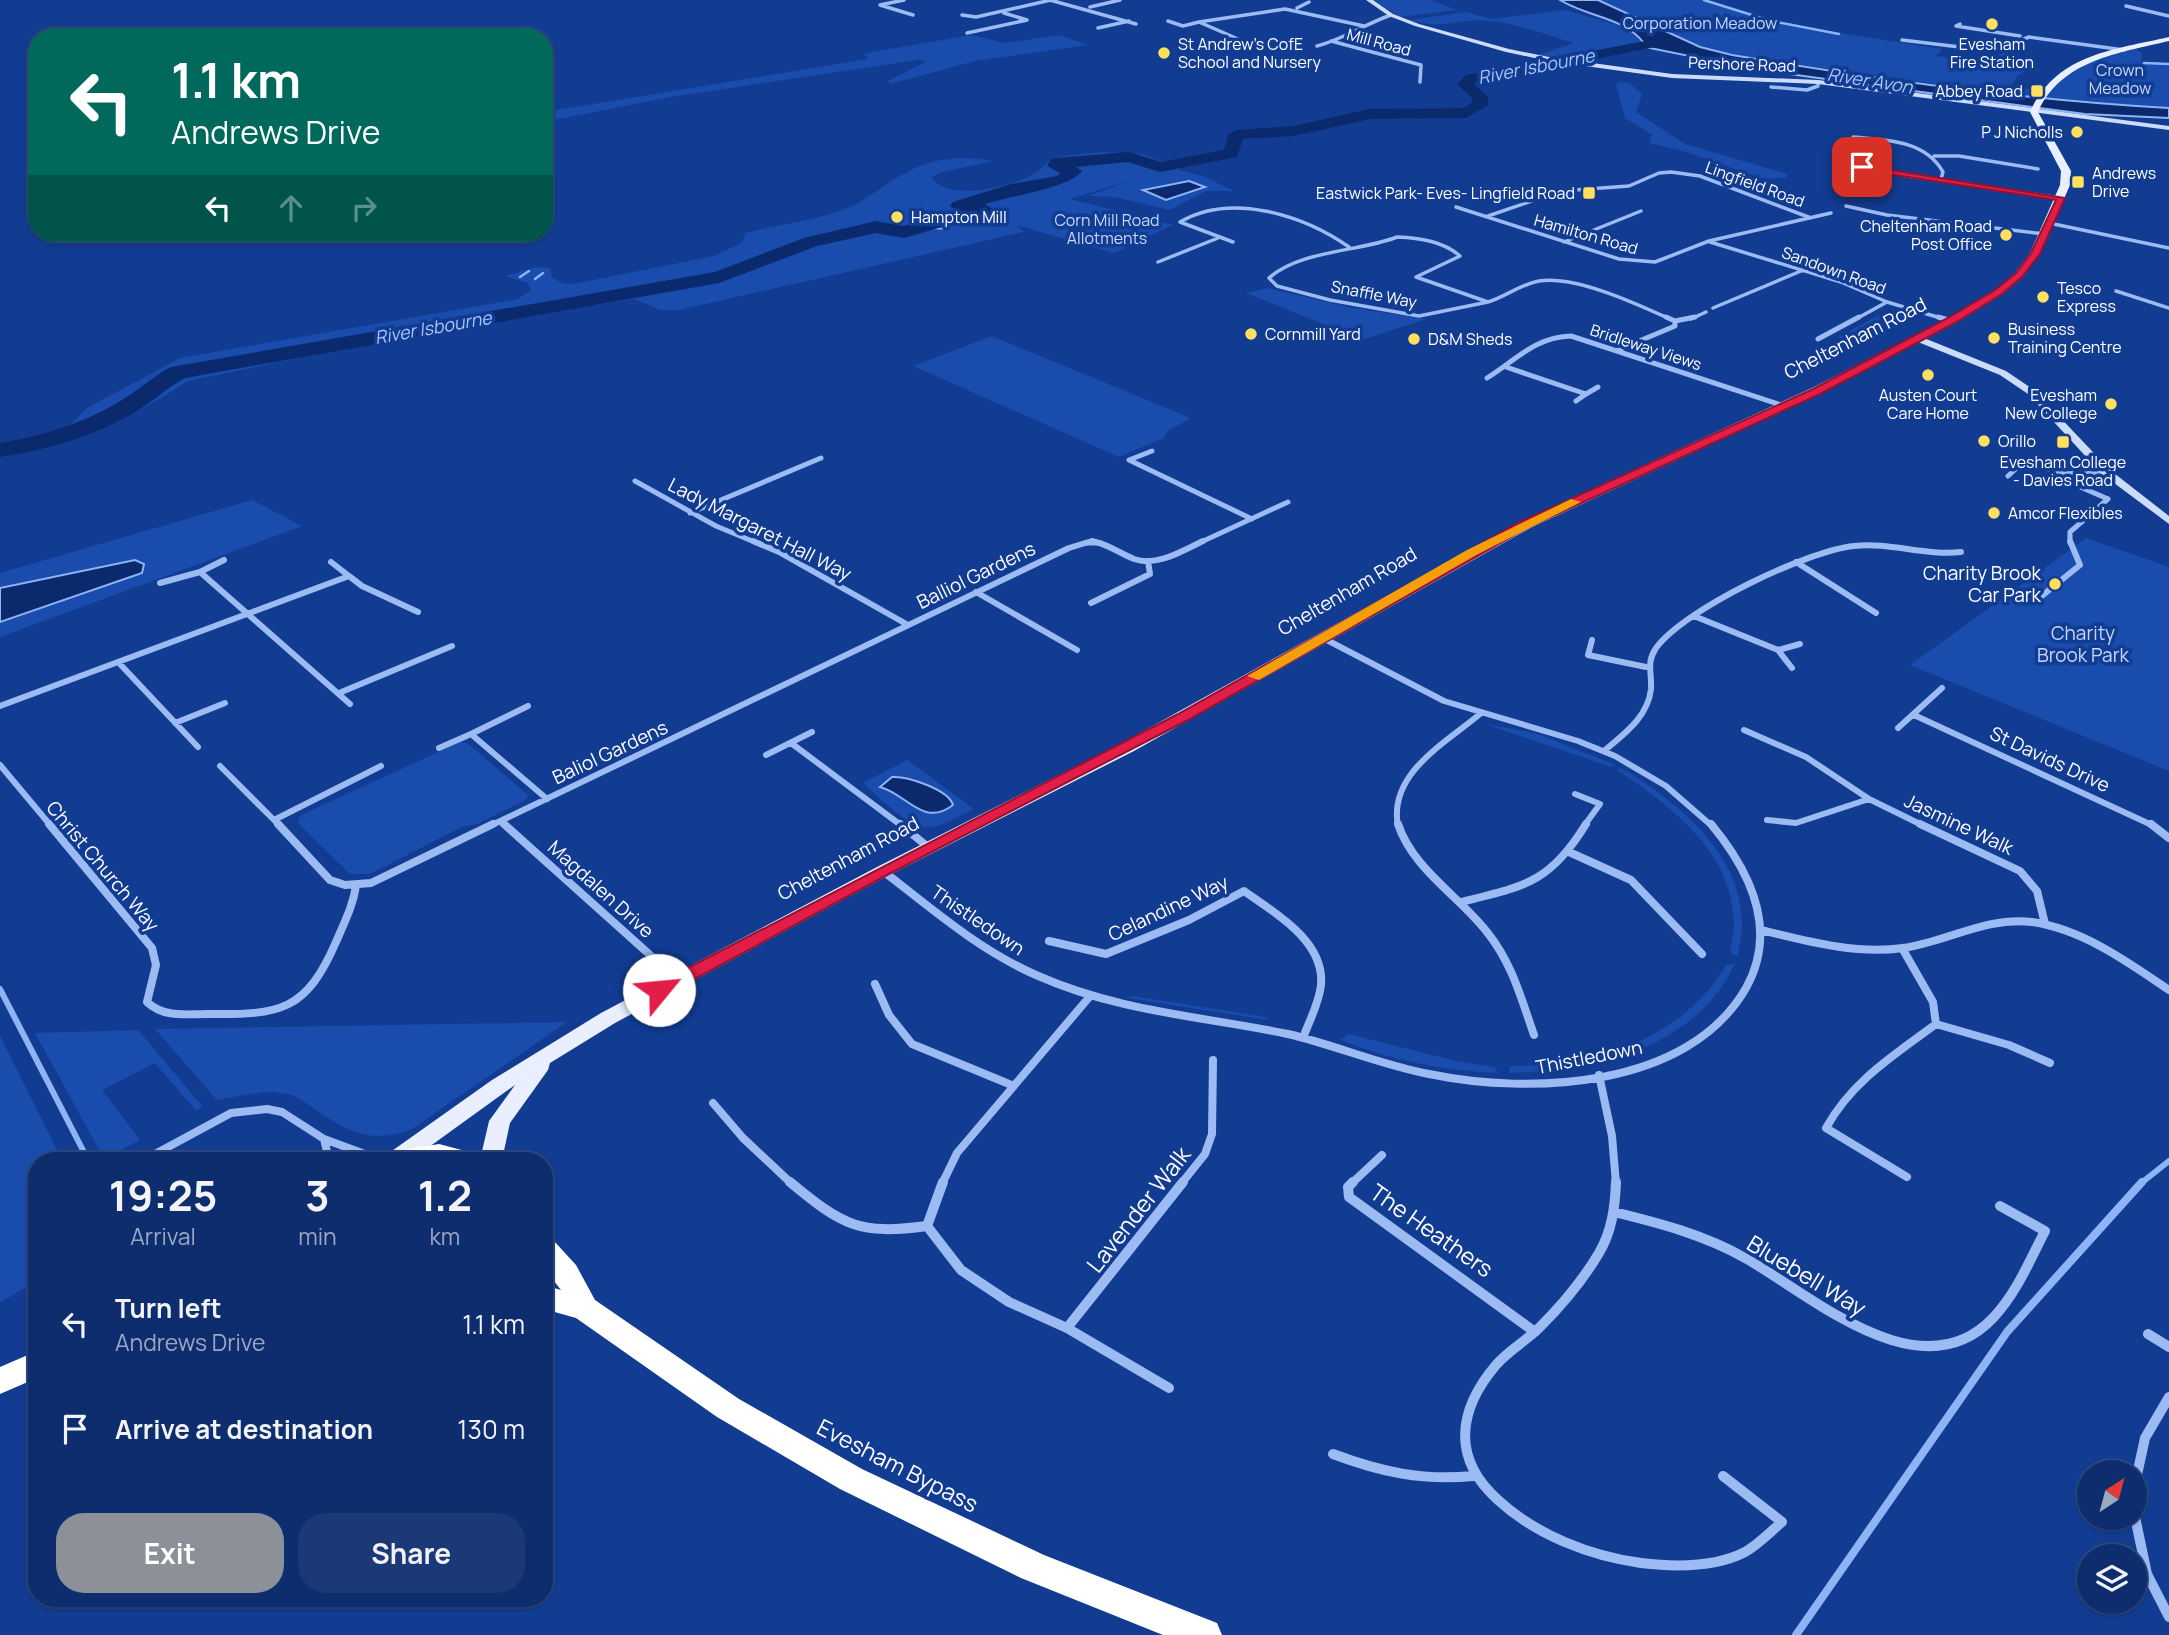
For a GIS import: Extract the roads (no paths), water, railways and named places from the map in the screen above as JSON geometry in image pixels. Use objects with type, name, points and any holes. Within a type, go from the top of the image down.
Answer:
[{"type":"highway","name":"Evesham Bypass","points":[[553,1259],[566,1273],[585,1309]]},
{"type":"highway","name":"Evesham Bypass","points":[[553,1300],[585,1309],[728,1408],[850,1479],[1033,1567],[1205,1635]]},
{"type":"highway","points":[[0,1381],[28,1368]]},
{"type":"main road","points":[[1369,0],[1391,15]]},
{"type":"main road","name":"Pershore Road","points":[[1391,15],[1508,51],[1549,59],[1672,76],[1757,77],[1818,82],[2169,128]]},
{"type":"main road","points":[[2034,112],[2041,92],[2067,71],[2125,50],[2169,39]]},
{"type":"main road","name":"Cheltenham Road","points":[[402,1152],[499,1085],[599,1023],[678,980],[883,871],[1128,747],[1525,524],[1785,406],[1952,321],[1999,292],[2019,275],[2035,254],[2061,198],[2066,171],[2034,112]]},
{"type":"main road","points":[[1916,338],[1978,362],[2020,385],[2106,472],[2169,521]]},
{"type":"main road","name":"Cheltenham Road","points":[[493,1152],[500,1121],[548,1056]]},
{"type":"street","points":[[904,0],[880,5],[914,15]]},
{"type":"street","points":[[962,15],[976,17],[1050,0],[1136,23]]},
{"type":"street","points":[[1059,2],[1066,0]]},
{"type":"street","points":[[1085,8],[1119,0]]},
{"type":"street","points":[[1183,26],[1293,9],[1309,2]]},
{"type":"street","points":[[2126,6],[2169,16]]},
{"type":"street","points":[[1293,9],[1364,26]]},
{"type":"street","points":[[967,33],[1027,20],[1000,12]]},
{"type":"street","points":[[1317,46],[1351,35],[1364,26],[1391,15]]},
{"type":"street","points":[[1098,28],[1129,21]]},
{"type":"street","points":[[1168,22],[1190,28]]},
{"type":"street","points":[[1199,22],[1254,46]]},
{"type":"street","points":[[1960,24],[1956,26],[2125,50]]},
{"type":"street","points":[[1902,40],[1993,51],[2015,40],[2029,37]]},
{"type":"street","points":[[1247,48],[1271,41]]},
{"type":"street","name":"Mill Road","points":[[1331,41],[1421,65],[1420,82]]},
{"type":"street","points":[[1771,87],[1812,89],[1818,82]]},
{"type":"street","points":[[1853,137],[1902,144],[1934,156],[1959,156],[2038,169]]},
{"type":"street","points":[[1934,156],[1943,172],[1941,179]]},
{"type":"street","points":[[1849,164],[1907,176],[2061,198]]},
{"type":"street","name":"Lingfield Road","points":[[1488,216],[1561,191],[1629,186],[1659,173],[1671,172],[1700,176],[1812,218]]},
{"type":"street","name":"Snaffle Way","points":[[1233,242],[1180,222],[1213,208],[1240,206],[1316,229],[1349,247]]},
{"type":"street","points":[[1846,206],[1887,215],[2047,228],[2169,248]]},
{"type":"street","name":"Hamilton Road","points":[[1456,207],[1619,259],[1649,263],[1709,241],[1831,213]]},
{"type":"street","points":[[1563,242],[1642,211]]},
{"type":"street","name":"Snaffle Way","points":[[1488,302],[1416,277],[1422,271],[1460,257],[1452,249],[1403,236],[1372,247],[1349,247],[1279,269],[1269,278],[1277,286],[1407,315],[1433,315],[1488,302],[1538,281],[1557,280],[1576,283],[1675,323]]},
{"type":"street","points":[[1158,262],[1219,238]]},
{"type":"street","name":"Sandown Road","points":[[1709,241],[1842,282],[1887,302],[1952,321]]},
{"type":"street","points":[[1713,308],[1801,270]]},
{"type":"street","points":[[2116,291],[2169,309]]},
{"type":"street","points":[[1818,339],[1887,302]]},
{"type":"street","points":[[1618,350],[1675,323],[1706,312]]},
{"type":"street","name":"Bridleway Views","points":[[1487,378],[1548,336],[1572,336],[1785,406]]},
{"type":"street","points":[[1506,367],[1586,394]]},
{"type":"street","points":[[1576,401],[1598,387]]},
{"type":"street","points":[[1152,450],[1129,460],[1252,519]]},
{"type":"street","points":[[690,513],[821,457]]},
{"type":"street","points":[[2008,476],[2024,461],[2063,474],[2106,472]]},
{"type":"street","points":[[2038,599],[2080,565],[2070,544],[2070,532],[2108,499],[2085,492],[2063,474]]},
{"type":"street","name":"Lady Margaret Hall Way","points":[[635,481],[690,513],[779,552],[908,625]]},
{"type":"street","points":[[1091,603],[1150,574],[1148,561],[1179,555],[1288,502]]},
{"type":"street","name":"Balliol Gardens","points":[[733,711],[1051,556],[1092,541],[1106,544],[1126,556],[1148,561]]},
{"type":"street","points":[[1604,751],[1641,716],[1651,687],[1646,667],[1653,653],[1665,638],[1695,616],[1796,562],[1851,547],[1874,546],[1941,555],[1961,552]]},
{"type":"street","points":[[160,583],[200,572],[224,560]]},
{"type":"street","points":[[331,562],[362,586],[418,612]]},
{"type":"street","points":[[1796,562],[1876,613]]},
{"type":"street","points":[[200,572],[350,704]]},
{"type":"street","points":[[0,706],[349,576]]},
{"type":"street","points":[[976,592],[1077,650]]},
{"type":"street","points":[[1695,616],[1778,650],[1793,668]]},
{"type":"street","name":"Thistledown","points":[[883,871],[1008,962],[1039,977],[1091,995],[1184,1019],[1303,1038],[1372,1061],[1476,1081],[1522,1084],[1635,1068],[1705,1036],[1721,1021],[1750,980],[1762,954],[1761,930],[1748,881],[1727,844],[1697,810],[1651,776],[1604,751],[1564,736],[1479,714],[1438,698],[1322,638]]},
{"type":"street","points":[[1592,640],[1588,655],[1646,667]]},
{"type":"street","points":[[1778,650],[1800,644]]},
{"type":"street","points":[[339,693],[453,646]]},
{"type":"street","points":[[119,663],[198,747]]},
{"type":"street","points":[[1898,728],[1942,688]]},
{"type":"street","points":[[174,723],[225,703]]},
{"type":"street","points":[[439,748],[528,706]]},
{"type":"street","name":"Baliol Gardens","points":[[356,886],[371,883],[733,711]]},
{"type":"street","points":[[1479,714],[1415,771],[1401,787],[1396,805],[1402,836],[1461,902],[1509,966],[1534,1035]]},
{"type":"street","name":"St Davids Drive","points":[[1914,715],[2151,824],[2169,838]]},
{"type":"street","name":"Jasmine Walk","points":[[1744,730],[1806,757],[1868,799],[2020,871],[2042,901],[2045,924]]},
{"type":"street","points":[[766,755],[812,732]]},
{"type":"street","points":[[471,734],[547,799]]},
{"type":"street","points":[[791,743],[848,783],[928,848]]},
{"type":"street","name":"Christ Church Way","points":[[0,765],[152,948],[156,965],[147,1002],[157,1011],[171,1014],[266,1012],[295,1002],[313,988],[354,900],[356,886]]},
{"type":"street","points":[[220,766],[330,880],[356,886]]},
{"type":"street","points":[[274,820],[381,766]]},
{"type":"street","points":[[1461,902],[1548,874],[1569,852],[1577,835],[1600,804],[1576,794]]},
{"type":"street","points":[[1767,820],[1796,823],[1868,799]]},
{"type":"street","name":"Magdalen Drive","points":[[501,822],[678,980]]},
{"type":"street","points":[[1569,852],[1631,880],[1702,954]]},
{"type":"street","name":"Celandine Way","points":[[1049,941],[1106,954],[1189,920],[1244,891],[1307,942],[1320,964],[1321,984],[1303,1038]]},
{"type":"street","points":[[1761,930],[1805,940],[1902,948],[1998,923],[2045,924],[2109,953],[2169,990]]},
{"type":"street","points":[[1902,948],[1915,966],[1933,1002],[1936,1024]]},
{"type":"street","points":[[875,984],[889,1015],[912,1044],[1014,1086]]},
{"type":"street","points":[[927,1226],[946,1173],[957,1153],[1091,995]]},
{"type":"street","points":[[1936,1024],[2034,1053],[2050,1063]]},
{"type":"street","points":[[1907,1177],[1826,1128],[1835,1108],[1856,1083],[1882,1060],[1936,1024]]},
{"type":"street","name":"Lavender Walk","points":[[1067,1328],[1205,1154],[1212,1134],[1213,1060]]},
{"type":"street","points":[[1599,1075],[1615,1149],[1614,1212],[1605,1242],[1560,1306],[1535,1332],[1497,1364],[1463,1423],[1464,1443],[1473,1476],[1505,1508],[1545,1531],[1591,1552],[1637,1564],[1690,1566],[1742,1553],[1782,1522],[1723,1476]]},
{"type":"street","points":[[713,1103],[757,1155],[851,1224],[869,1230],[888,1231],[927,1226]]},
{"type":"street","points":[[159,1152],[219,1119],[250,1109],[282,1112],[324,1139],[365,1152]]},
{"type":"street","points":[[324,1139],[327,1152]]},
{"type":"street","name":"The Heathers","points":[[1382,1155],[1348,1187],[1349,1197],[1535,1332]]},
{"type":"street","name":"Bluebell Way","points":[[1614,1212],[1706,1239],[1744,1257],[1849,1326],[1879,1338],[1931,1345],[1952,1343],[1988,1324],[2011,1292],[2045,1231],[2000,1206]]},
{"type":"street","points":[[927,1226],[961,1270],[1009,1302],[1067,1328],[1169,1388]]},
{"type":"street","points":[[2148,1334],[2169,1347]]},
{"type":"street","points":[[2137,1460],[2149,1424],[2169,1397]]},
{"type":"street","points":[[1333,1454],[1390,1475],[1434,1481],[1473,1476]]},
{"type":"street","points":[[2138,1530],[2147,1574],[2169,1617]]},
{"type":"water","name":"River Avon","points":[[1560,0],[1598,0],[1700,47],[1732,55],[1950,88],[2169,108],[2169,118],[2085,114],[1753,69],[1640,46],[1644,43],[1636,34],[1616,22]]},
{"type":"water","points":[[1189,181],[1205,187],[1166,200],[1143,190]]},
{"type":"water","points":[[964,205],[990,209],[950,223],[948,229],[915,227],[974,210]]},
{"type":"water","points":[[135,560],[144,564],[142,573],[0,622],[0,588]]},
{"type":"water","points":[[892,777],[908,779],[936,789],[950,799],[953,805],[933,813],[915,807],[880,787]]},
{"type":"waterway","points":[[1704,0],[1771,21],[1839,34]]},
{"type":"waterway","name":"River Isbourne","points":[[959,206],[1017,188],[1062,180],[1073,171],[1056,166],[1057,163],[1129,157],[1160,167],[1174,166],[1231,153],[1236,135],[1294,131],[1341,123],[1369,114],[1466,113],[1480,105],[1480,97],[1465,84],[1471,78],[1666,41]]},
{"type":"waterway","points":[[2144,63],[2169,64]]},
{"type":"waterway","name":"River Isbourne","points":[[0,450],[48,440],[96,422],[132,404],[179,372],[719,277],[811,242],[876,227],[904,232],[984,209],[964,205]]},
{"type":"waterway","points":[[520,277],[529,271]]},
{"type":"waterway","points":[[535,279],[543,273]]},
{"type":"waterway","points":[[0,989],[84,1152]]},
{"type":"waterway","points":[[2141,1183],[2169,1161]]},
{"type":"waterway","points":[[1796,1635],[2007,1332],[2141,1183]]},
{"type":"place","name":"Evesham Fire Station","points":[[1992,24]]},
{"type":"place","name":"St Andrew's CofE School and Nursery","points":[[1164,53]]},
{"type":"place","name":"Abbey Road","points":[[2037,91]]},
{"type":"place","name":"P J Nicholls","points":[[2077,132]]},
{"type":"place","name":"Andrews Drive","points":[[2078,182]]},
{"type":"place","name":"Eastwick Park- Eves- Lingfield Road","points":[[1589,193]]},
{"type":"place","name":"Hampton Mill","points":[[897,217]]},
{"type":"place","name":"Cheltenham Road Post Office","points":[[2006,235]]},
{"type":"place","name":"Tesco Express","points":[[2043,297]]},
{"type":"place","name":"Cornmill Yard","points":[[1251,334]]},
{"type":"place","name":"Business Training Centre","points":[[1994,338]]},
{"type":"place","name":"D&M Sheds","points":[[1414,339]]},
{"type":"place","name":"Austen Court Care Home","points":[[1928,375]]},
{"type":"place","name":"Evesham New College","points":[[2111,404]]},
{"type":"place","name":"Orillo","points":[[1984,441]]},
{"type":"place","name":"Evesham College - Davies Road","points":[[2063,442]]},
{"type":"place","name":"Amcor Flexibles","points":[[1994,513]]},
{"type":"place","name":"Charity Brook Car Park","points":[[2055,584]]},
{"type":"park label","name":"Corporation Meadow","points":[[1700,23]]},
{"type":"park label","name":"Crown Meadow","points":[[2120,79]]},
{"type":"park label","name":"Corn Mill Road Allotments","points":[[1107,229]]},
{"type":"park label","name":"Charity Brook Park","points":[[2083,644]]}]
